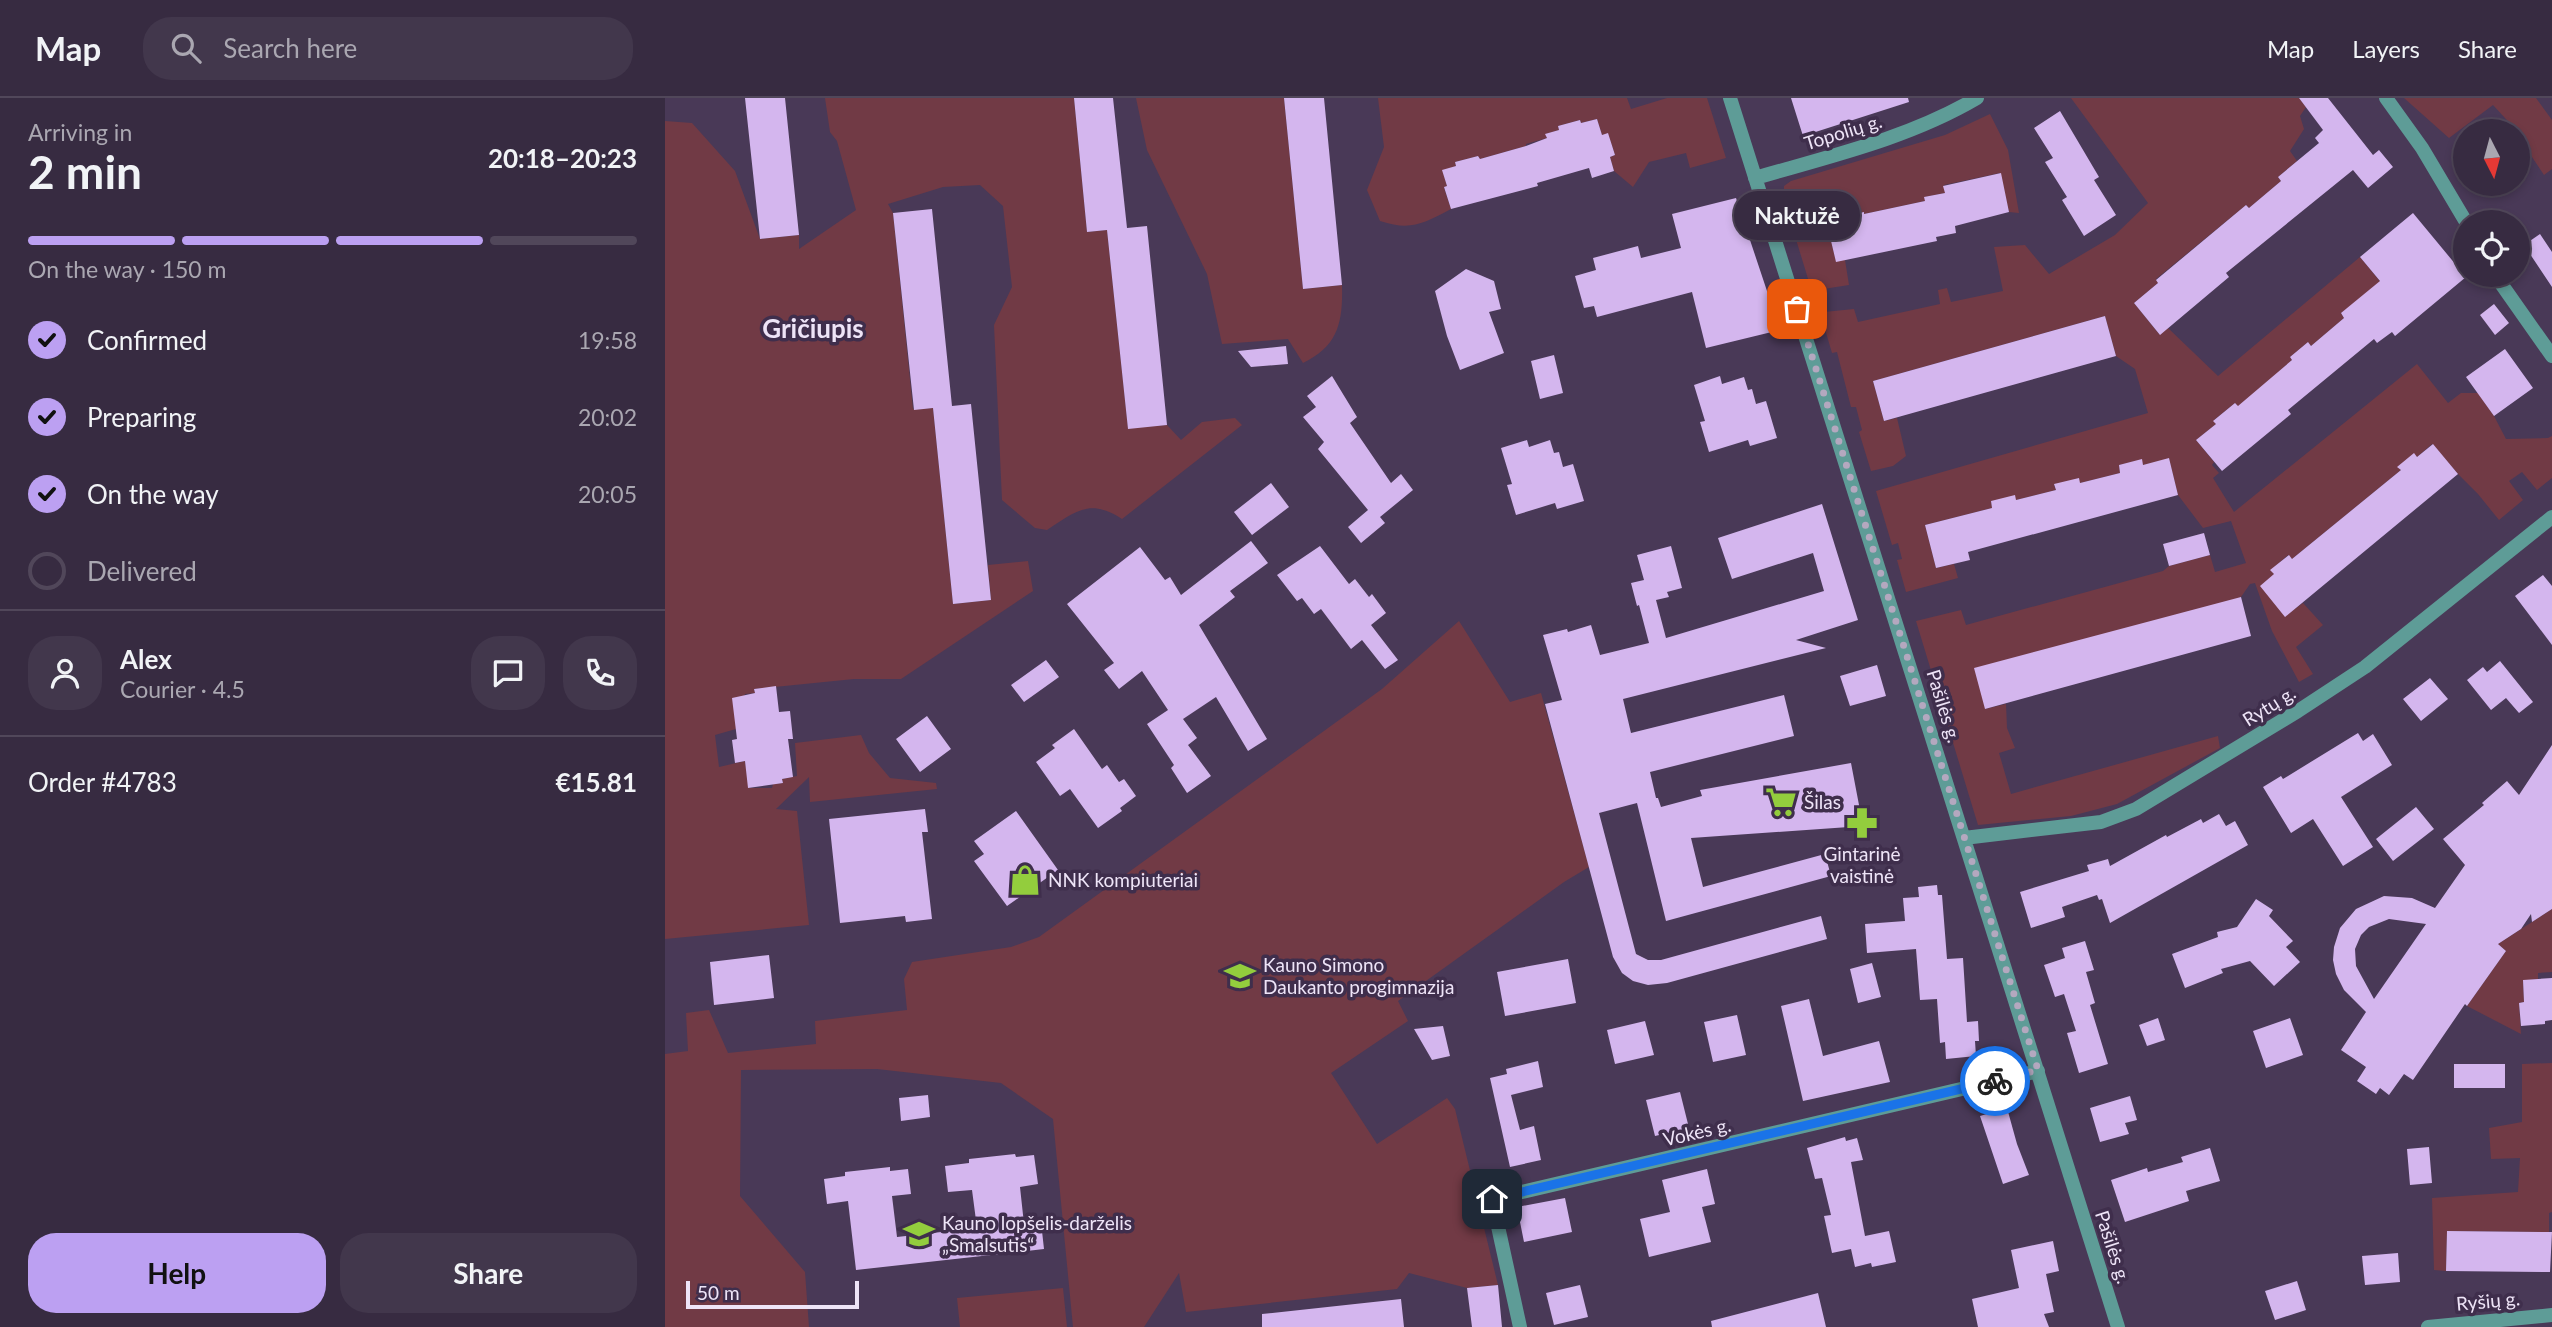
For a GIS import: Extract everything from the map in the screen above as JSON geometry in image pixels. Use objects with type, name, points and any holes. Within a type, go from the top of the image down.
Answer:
[{"type":"street","name":"Pašilės g.","points":[[1730,98],[2118,1327]]},
{"type":"street","name":"Topolių g.","points":[[1755,178],[1900,135],[1945,117],[1977,98]]},
{"type":"street","points":[[2386,98],[2422,148],[2459,210]]},
{"type":"street","points":[[2503,287],[2552,356]]},
{"type":"street","name":"Rytų g.","points":[[1964,838],[2101,822],[2136,809],[2287,718],[2365,667],[2552,517]]},
{"type":"street","name":"Vokės g.","points":[[1520,1327],[1492,1199],[2038,1070]]},
{"type":"street","name":"Ryšių g.","points":[[2428,1327],[2552,1315]]},
{"type":"shaded area","points":[[825,98],[1074,98],[1087,232],[1107,230],[1128,428],[1167,425],[1181,440],[1202,422],[1235,418],[1242,425],[1122,519],[1101,509],[1092,508],[1066,517],[1047,530],[1035,528],[1002,500],[994,325],[1012,287],[1003,206],[980,185],[943,187],[888,204],[893,213],[913,409],[933,408],[953,604],[991,600],[988,565],[1028,561],[1033,591],[901,679],[854,679],[754,689],[755,693],[745,694],[736,729],[715,735],[719,767],[745,761],[749,788],[772,788],[773,784],[783,783],[782,779],[797,776],[795,743],[861,735],[869,753],[890,778],[936,783],[937,789],[810,802],[809,777],[776,809],[797,811],[809,925],[665,939],[665,121],[692,123],[735,171],[760,239],[799,235],[799,249],[856,210],[837,141],[830,132]]},
{"type":"shaded area","points":[[1136,98],[1284,98],[1303,289],[1342,285],[1341,311],[1336,332],[1324,349],[1315,356],[1303,363],[1288,339],[1222,344],[1207,274],[1147,150]]},
{"type":"shaded area","points":[[1378,98],[1627,98],[1631,109],[1667,98],[1707,98],[1726,158],[1690,168],[1686,153],[1649,162],[1633,187],[1614,171],[1610,157],[1615,155],[1608,134],[1602,135],[1597,119],[1581,123],[1580,120],[1558,126],[1559,130],[1546,134],[1547,138],[1526,146],[1480,159],[1478,156],[1455,162],[1456,166],[1443,171],[1447,186],[1444,188],[1451,209],[1432,219],[1408,226],[1391,224],[1380,221],[1367,190],[1384,147]]},
{"type":"shaded area","points":[[2071,98],[2299,98],[2306,107],[2300,116],[2304,129],[2290,151],[2297,161],[2278,177],[2281,181],[2249,208],[2246,205],[2156,279],[2158,283],[2134,303],[2159,334],[2168,328],[2218,376],[2360,257],[2383,285],[2341,313],[2344,318],[2311,346],[2308,342],[2239,408],[2235,403],[2214,420],[2216,424],[2196,440],[2214,462],[2212,465],[2219,473],[2213,478],[2234,512],[2417,364],[2448,403],[2461,393],[2478,393],[2506,439],[2552,436],[2552,478],[2537,490],[2522,472],[2509,481],[2523,500],[2499,520],[2432,444],[2417,457],[2398,467],[2401,470],[2292,559],[2288,555],[2271,570],[2285,616],[2303,603],[2323,625],[2296,647],[2313,674],[2299,682],[2272,631],[2255,583],[2250,584],[2241,597],[1985,709],[2006,704],[2007,728],[2015,748],[1999,753],[2011,794],[2218,736],[2220,748],[2117,804],[2071,816],[1978,825],[1916,621],[1961,610],[1966,625],[2163,571],[2169,566],[2210,555],[2215,572],[2246,563],[2231,521],[2203,528],[2178,495],[2169,459],[2143,465],[2141,460],[2119,465],[2120,473],[2080,483],[2054,485],[2056,490],[2016,500],[1991,501],[1992,508],[1925,525],[1936,568],[1954,564],[1958,578],[1906,592],[1897,560],[1902,559],[1898,543],[1892,545],[1876,491],[2148,413],[2135,369],[2116,356],[2105,316],[1873,381],[1884,421],[1897,418],[1906,456],[1893,466],[1871,471],[1859,432],[1862,430],[1856,407],[1851,407],[1837,352],[1832,353],[1822,319],[1824,312],[1854,309],[1858,322],[1940,304],[1938,290],[1947,288],[1951,302],[2003,291],[1994,247],[2025,245],[2049,274],[2115,235],[2148,203]]},
{"type":"shaded area","points":[[2404,98],[2536,98],[2552,120],[2552,169],[2544,175],[2531,156],[2531,119],[2506,119],[2493,105],[2474,119],[2453,119],[2453,135],[2449,138]]},
{"type":"shaded area","points":[[1990,114],[2008,150],[2019,213],[2009,212],[2000,173],[1944,185],[1945,193],[1925,197],[1925,201],[1842,217],[1842,221],[1827,225],[1836,261],[1845,260],[1849,285],[1817,290],[1809,282],[1784,200],[1784,186],[1791,181],[1945,135]]},
{"type":"shaded area","name":"Kauno Simono Daukanto progimnazija","points":[[1459,621],[1510,702],[1541,693],[1589,867],[1398,1001],[1408,1021],[1331,1073],[1377,1144],[1447,1098],[1455,1109],[1498,1285],[1467,1288],[1409,1273],[1397,1289],[1186,1312],[1179,1273],[1144,1327],[1073,1327],[1053,1119],[1001,1083],[877,1069],[741,1070],[740,1196],[805,1272],[809,1327],[665,1327],[665,1054],[688,1051],[686,1013],[709,1010],[728,1053],[816,1044],[815,1021],[907,1010],[904,979],[912,962],[1011,947],[1039,937],[1382,689]]},
{"type":"shaded area","points":[[2552,909],[2552,972],[2538,973],[2538,979],[2523,981],[2524,1002],[2519,1003],[2521,1034],[2467,1006],[2506,951],[2498,944]]},
{"type":"shaded area","points":[[2552,1063],[2552,1212],[2549,1213],[2549,1232],[2447,1231],[2446,1271],[2434,1270],[2432,1198],[2518,1192],[2520,1158],[2491,1159],[2489,1128],[2522,1122],[2522,1064]]},
{"type":"shaded area","points":[[1063,1288],[1067,1327],[960,1327],[957,1298]]},
{"type":"building","points":[[745,98],[785,98],[799,235],[760,239]]},
{"type":"building","points":[[1074,98],[1113,98],[1127,228],[1147,226],[1167,425],[1128,429],[1107,230],[1087,232]]},
{"type":"building","points":[[1284,98],[1324,98],[1342,285],[1303,289]]},
{"type":"building","points":[[1791,98],[1908,98],[1909,102],[1803,136]]},
{"type":"building","points":[[2299,98],[2328,98],[2373,155],[2379,150],[2393,167],[2368,188],[2353,170],[2226,273],[2229,277],[2160,335],[2134,303],[2158,283],[2156,280],[2246,205],[2249,208],[2281,181],[2278,177],[2319,143],[2315,138],[2323,130]]},
{"type":"building","points":[[2060,111],[2099,177],[2094,180],[2116,215],[2084,236],[2062,200],[2067,197],[2045,162],[2053,158],[2034,128]]},
{"type":"building","points":[[1597,119],[1602,135],[1608,133],[1615,155],[1610,157],[1614,171],[1592,178],[1589,168],[1537,183],[1538,186],[1451,209],[1442,170],[1456,166],[1455,162],[1478,156],[1480,159],[1526,146],[1547,138],[1545,134],[1559,130],[1558,126]]},
{"type":"building","points":[[2001,173],[2009,212],[1955,226],[1956,233],[1936,237],[1937,241],[1836,262],[1827,224],[1842,221],[1841,217],[1925,201],[1924,197],[1945,193],[1943,186]]},
{"type":"building","points":[[1736,198],[1780,330],[1706,348],[1692,292],[1597,317],[1594,306],[1584,308],[1575,276],[1596,270],[1593,258],[1638,246],[1641,258],[1681,248],[1672,214]]},
{"type":"building","points":[[932,209],[952,406],[971,404],[991,600],[953,604],[933,408],[914,410],[893,213]]},
{"type":"building","points":[[2413,213],[2453,261],[2454,287],[2395,336],[2392,332],[2377,343],[2374,339],[2288,410],[2291,414],[2222,471],[2196,440],[2216,424],[2213,421],[2235,403],[2238,406],[2292,360],[2290,357],[2308,342],[2311,346],[2344,318],[2341,313],[2380,281],[2360,257]]},
{"type":"building","points":[[2540,234],[2552,252],[2552,287],[2530,254],[2530,241]]},
{"type":"building","points":[[1466,269],[1494,281],[1501,309],[1489,312],[1504,353],[1460,370],[1447,336],[1435,291]]},
{"type":"building","points":[[2494,304],[2509,323],[2495,335],[2480,315]]},
{"type":"building","points":[[2105,316],[2116,356],[1884,421],[1873,381]]},
{"type":"building","points":[[1286,346],[1288,364],[1251,367],[1238,351]]},
{"type":"building","points":[[2505,349],[2533,388],[2494,416],[2466,377]]},
{"type":"building","points":[[1554,355],[1563,393],[1540,399],[1531,361]]},
{"type":"building","points":[[1332,376],[1357,417],[1350,423],[1391,483],[1401,474],[1413,490],[1380,517],[1385,523],[1361,543],[1348,527],[1368,510],[1318,449],[1324,442],[1303,417],[1316,407],[1307,396]]},
{"type":"building","points":[[1720,376],[1722,384],[1744,377],[1748,390],[1752,389],[1756,404],[1766,401],[1777,438],[1750,446],[1748,440],[1709,452],[1700,422],[1705,421],[1694,385]]},
{"type":"building","points":[[1527,440],[1529,447],[1550,440],[1554,453],[1559,452],[1563,467],[1573,464],[1584,501],[1557,509],[1555,503],[1516,515],[1507,485],[1512,484],[1501,448]]},
{"type":"building","points":[[2433,444],[2458,474],[2285,617],[2260,586],[2274,574],[2270,570],[2289,555],[2292,559],[2401,470],[2397,467],[2414,453],[2417,457]]},
{"type":"building","points":[[2169,458],[2178,495],[1968,552],[1970,560],[1936,568],[1925,525],[1992,508],[1991,501],[2015,495],[2016,500],[2056,490],[2054,484],[2079,478],[2080,483],[2120,473],[2119,465],[2142,459],[2143,465]]},
{"type":"building","points":[[1271,483],[1289,507],[1252,535],[1234,512]]},
{"type":"building","points":[[1822,504],[1858,620],[1796,640],[1826,648],[1623,699],[1631,733],[1784,695],[1794,736],[1650,772],[1656,798],[1661,807],[1702,796],[1700,790],[1851,763],[1863,826],[1691,838],[1703,887],[1825,854],[1831,876],[1666,921],[1637,803],[1599,813],[1636,954],[1648,960],[1661,960],[1821,916],[1827,939],[1667,983],[1648,985],[1633,981],[1622,973],[1613,957],[1545,704],[1562,700],[1543,635],[1567,629],[1568,632],[1591,625],[1600,655],[1649,643],[1631,583],[1644,580],[1637,555],[1671,546],[1682,588],[1667,592],[1669,597],[1656,600],[1666,638],[1824,591],[1813,553],[1732,579],[1718,538]]},
{"type":"building","points":[[2204,533],[2210,555],[2169,566],[2163,544]]},
{"type":"building","points":[[1251,541],[1268,563],[1230,591],[1235,597],[1199,625],[1267,739],[1248,751],[1216,697],[1183,719],[1197,738],[1188,745],[1211,776],[1187,793],[1171,768],[1174,765],[1147,724],[1168,710],[1142,671],[1119,689],[1104,670],[1114,663],[1067,604],[1140,547],[1165,580],[1170,577],[1181,595]]},
{"type":"building","points":[[1320,546],[1349,584],[1355,579],[1369,597],[1372,594],[1386,613],[1371,625],[1398,660],[1385,669],[1362,640],[1351,649],[1321,609],[1314,614],[1302,598],[1297,601],[1277,575]]},
{"type":"building","points":[[2543,575],[2552,586],[2552,645],[2515,596]]},
{"type":"building","points":[[2241,597],[2251,636],[1985,709],[1974,668]]},
{"type":"building","points":[[1046,660],[1059,677],[1024,702],[1011,685]]},
{"type":"building","points":[[2500,661],[2533,702],[2519,713],[2506,698],[2491,710],[2467,680],[2483,667],[2487,672]]},
{"type":"building","points":[[1877,665],[1886,696],[1850,706],[1840,676]]},
{"type":"building","points":[[2430,678],[2448,699],[2421,721],[2403,699]]},
{"type":"building","points":[[776,686],[779,712],[790,711],[793,739],[788,739],[793,777],[782,779],[783,783],[748,788],[745,761],[735,763],[732,740],[737,739],[732,698],[755,693],[754,689]]},
{"type":"building","points":[[927,716],[951,749],[920,772],[896,739]]},
{"type":"building","points":[[1074,729],[1102,769],[1107,765],[1119,782],[1124,779],[1136,796],[1120,808],[1122,811],[1098,828],[1070,789],[1060,796],[1036,762],[1055,748],[1052,745]]},
{"type":"building","points":[[2358,733],[2363,741],[2373,734],[2392,765],[2341,797],[2373,847],[2343,866],[2313,819],[2291,833],[2263,787],[2281,776],[2283,779]]},
{"type":"building","points":[[2552,745],[2552,909],[2532,922],[2531,914],[2521,929],[2498,944],[2506,951],[2467,1006],[2465,1004],[2413,1080],[2404,1074],[2389,1095],[2380,1088],[2376,1094],[2357,1081],[2366,1067],[2341,1050],[2366,1012],[2344,990],[2336,974],[2334,947],[2340,928],[2356,909],[2384,896],[2412,898],[2435,908],[2465,865],[2443,839],[2484,805],[2482,803],[2507,781],[2519,795]],"holes":[[[2389,919],[2426,924],[2374,999],[2356,966],[2355,949],[2361,935],[2369,927]]]},
{"type":"building","points":[[2416,807],[2434,829],[2393,861],[2376,839]]},
{"type":"building","points":[[925,809],[928,832],[922,832],[932,919],[906,922],[905,916],[840,923],[829,819]]},
{"type":"building","points":[[1016,811],[1058,870],[1007,906],[974,861],[984,854],[974,841]]},
{"type":"building","points":[[2219,814],[2226,826],[2235,821],[2248,845],[2110,923],[2102,899],[2099,900],[2097,895],[2062,907],[2065,917],[2031,928],[2020,892],[2089,871],[2087,865],[2108,859],[2110,866],[2166,835],[2167,837],[2201,819],[2203,823]]},
{"type":"building","points":[[1937,885],[1938,895],[1942,895],[1947,959],[1963,958],[1967,1022],[1978,1021],[1979,1041],[1975,1041],[1976,1056],[1946,1059],[1945,1042],[1940,1043],[1937,999],[1920,1000],[1916,949],[1867,953],[1865,924],[1905,921],[1903,898],[1919,897],[1918,887]]},
{"type":"building","points":[[2256,899],[2273,910],[2269,916],[2293,941],[2286,947],[2300,962],[2274,986],[2250,961],[2221,969],[2223,973],[2185,988],[2172,954],[2218,937],[2217,932],[2237,927]]},
{"type":"building","points":[[2085,941],[2094,970],[2086,972],[2095,1003],[2090,1005],[2108,1064],[2079,1073],[2067,1033],[2076,1031],[2064,994],[2055,997],[2044,965],[2065,958],[2062,948]]},
{"type":"building","points":[[769,955],[774,998],[714,1005],[710,962]]},
{"type":"building","points":[[1568,959],[1576,1003],[1505,1016],[1497,972]]},
{"type":"building","points":[[1872,963],[1881,997],[1858,1003],[1850,969]]},
{"type":"building","points":[[2552,978],[2552,1020],[2545,1021],[2545,1024],[2521,1026],[2519,1003],[2524,1002],[2523,980]]},
{"type":"building","points":[[1809,999],[1823,1056],[1879,1041],[1890,1082],[1803,1101],[1781,1006]]},
{"type":"building","points":[[1737,1015],[1746,1055],[1713,1062],[1704,1022]]},
{"type":"building","points":[[2158,1018],[2165,1040],[2147,1046],[2139,1025]]},
{"type":"building","points":[[2290,1018],[2303,1055],[2266,1068],[2253,1031]]},
{"type":"building","points":[[1645,1021],[1654,1055],[1615,1064],[1607,1030]]},
{"type":"building","points":[[1443,1026],[1450,1056],[1432,1060],[1414,1029]]},
{"type":"building","points":[[1538,1061],[1543,1087],[1511,1095],[1520,1130],[1534,1126],[1541,1160],[1510,1167],[1490,1078],[1507,1074],[1506,1069]]},
{"type":"building","points":[[2454,1064],[2505,1064],[2505,1088],[2454,1088]]},
{"type":"building","points":[[1680,1092],[1689,1128],[1655,1136],[1646,1100]]},
{"type":"building","points":[[928,1095],[930,1117],[901,1121],[899,1098]]},
{"type":"building","points":[[2130,1096],[2137,1120],[2125,1123],[2129,1134],[2100,1142],[2090,1108]]},
{"type":"building","points":[[2007,1108],[2029,1175],[2003,1184],[1980,1116]]},
{"type":"building","points":[[1845,1137],[1846,1141],[1857,1138],[1863,1160],[1851,1162],[1865,1236],[1889,1231],[1896,1262],[1855,1267],[1851,1249],[1832,1253],[1824,1216],[1831,1215],[1822,1178],[1815,1179],[1807,1148]]},
{"type":"building","points":[[2429,1147],[2432,1183],[2410,1185],[2407,1149]]},
{"type":"building","points":[[2210,1148],[2220,1181],[2186,1191],[2189,1201],[2125,1222],[2111,1180],[2147,1168],[2148,1172],[2183,1162],[2181,1157]]},
{"type":"building","points":[[1015,1154],[1016,1157],[1034,1155],[1038,1184],[1020,1187],[1024,1224],[1041,1222],[1044,1249],[856,1270],[848,1201],[827,1204],[824,1179],[845,1176],[845,1172],[890,1167],[890,1171],[908,1169],[911,1194],[892,1196],[897,1237],[977,1228],[972,1190],[948,1192],[945,1166],[969,1163],[969,1159]]},
{"type":"building","points":[[1707,1169],[1715,1204],[1702,1207],[1711,1242],[1649,1257],[1640,1219],[1670,1212],[1662,1180]]},
{"type":"building","points":[[1565,1198],[1572,1232],[1524,1242],[1517,1207]]},
{"type":"building","points":[[2447,1231],[2552,1232],[2550,1272],[2446,1271]]},
{"type":"building","points":[[2053,1241],[2059,1271],[2046,1274],[2054,1312],[2044,1314],[2049,1327],[1978,1327],[1972,1299],[2019,1288],[2011,1250]]},
{"type":"building","points":[[2398,1253],[2400,1282],[2365,1285],[2362,1256]]},
{"type":"building","points":[[2297,1281],[2306,1310],[2275,1320],[2265,1291]]},
{"type":"building","points":[[1498,1285],[1502,1327],[1472,1327],[1467,1288]]},
{"type":"building","points":[[1580,1285],[1588,1317],[1554,1325],[1546,1293]]},
{"type":"building","points":[[1818,1293],[1826,1327],[1712,1327],[1711,1321]]},
{"type":"building","points":[[1401,1299],[1404,1327],[1262,1327],[1262,1314]]},
{"type":"way so far","points":[[1797,309],[2038,1070],[1995,1081]]},
{"type":"place","name":"Naktužė","points":[[1797,309]]},
{"type":"place","name":"Šilas","points":[[1781,802]]},
{"type":"place","name":"Gintarinė vaistinė","points":[[1862,823]]},
{"type":"place","name":"NNK kompiuteriai","points":[[1025,880]]},
{"type":"place","name":"Kauno Simono Daukanto progimnazija","points":[[1240,976]]},
{"type":"place","name":"Kauno lopšelis-darželis „Smalsutis“","points":[[919,1234]]},
{"type":"district","name":"Gričiupis","points":[[813,329]]},
{"type":"route","points":[[1492,1199],[1995,1081]]}]
